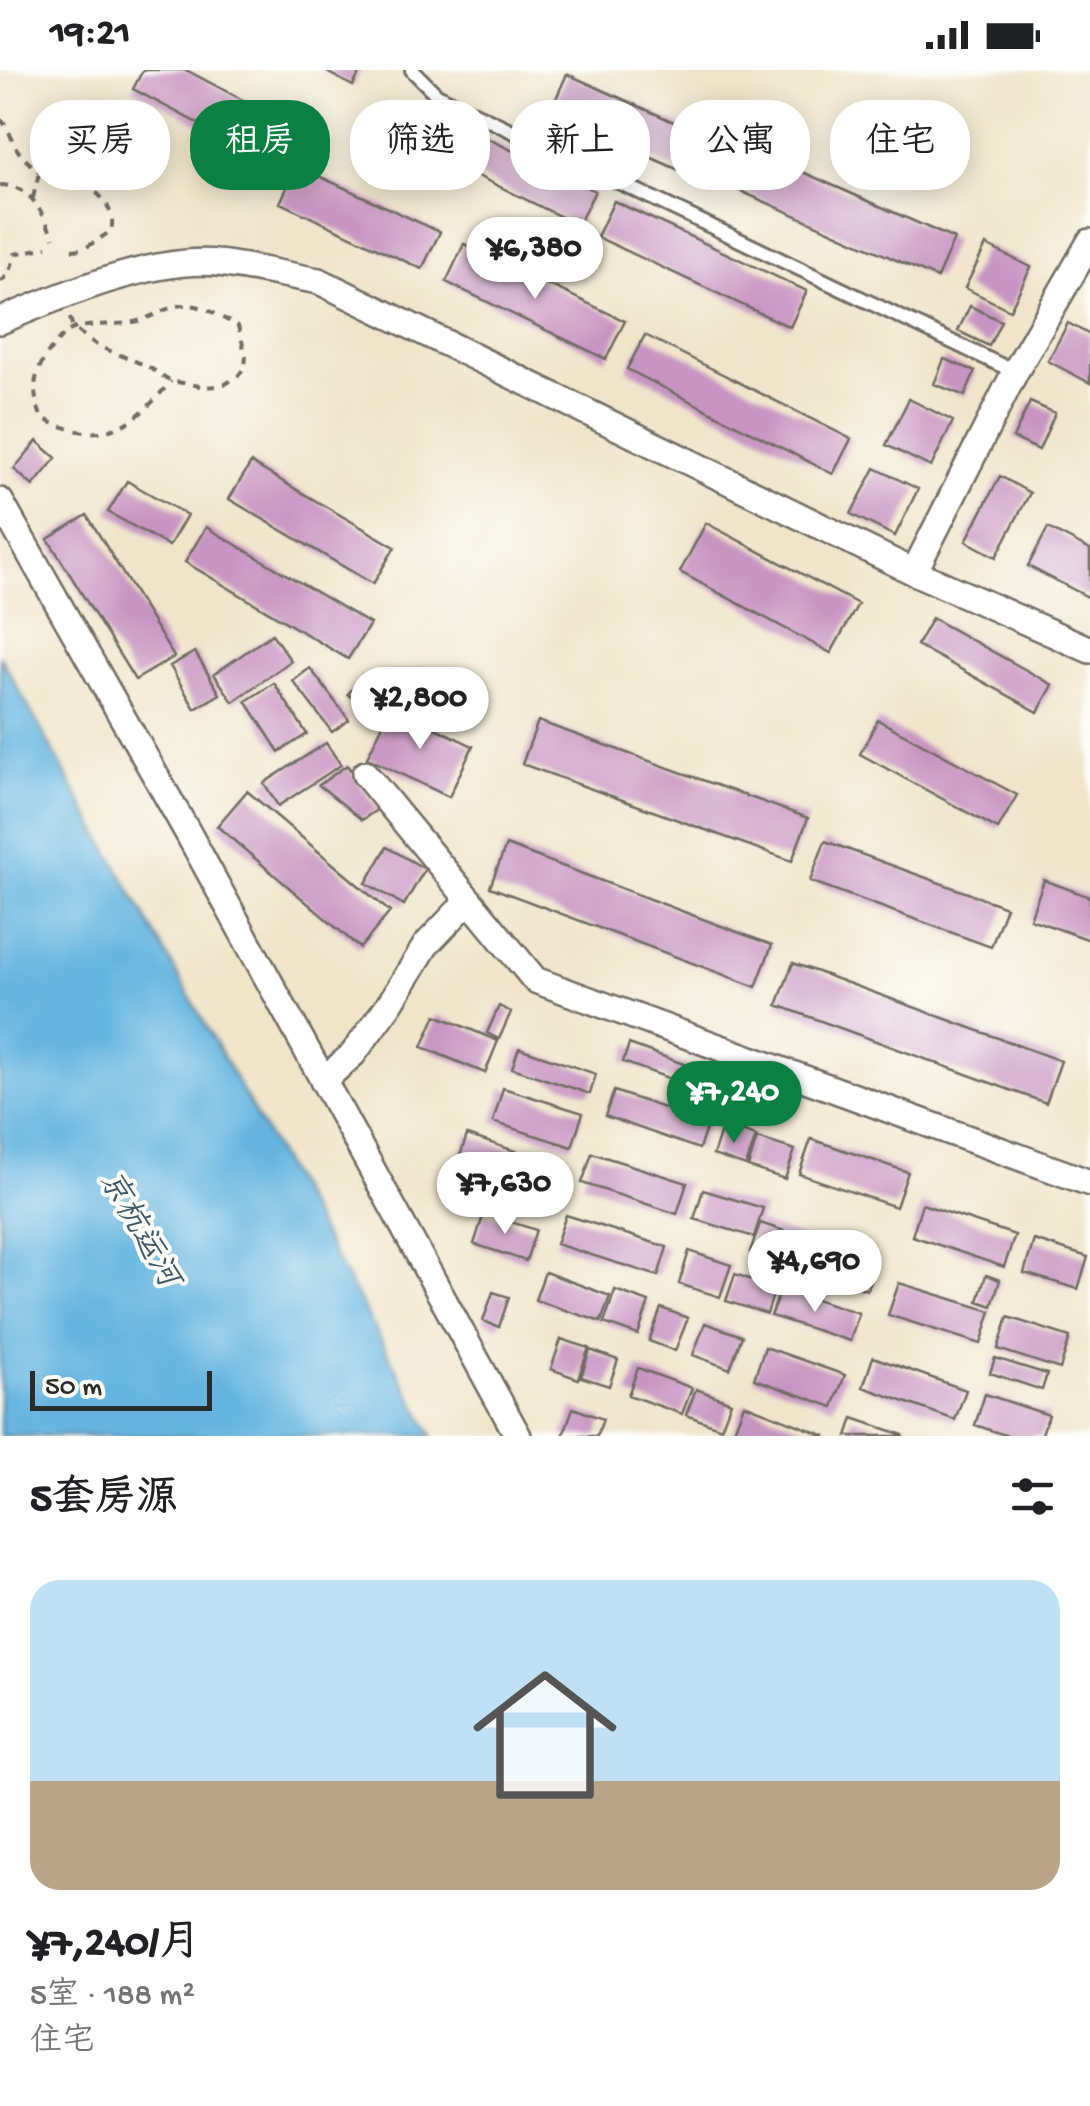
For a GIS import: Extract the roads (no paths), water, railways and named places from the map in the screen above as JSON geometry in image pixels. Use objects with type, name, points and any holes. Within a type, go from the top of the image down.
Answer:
[{"type":"street","points":[[914,572],[1015,372],[1090,242]]},
{"type":"street","points":[[0,321],[69,292],[160,266],[215,262],[318,282],[914,572],[1090,650]]},
{"type":"street","points":[[0,501],[188,833],[518,1436]]},
{"type":"street","points":[[366,774],[535,980],[1090,1183]]},
{"type":"street","points":[[323,1081],[353,1054],[426,945],[469,900]]},
{"type":"lane","points":[[412,70],[437,95],[1015,372]]},
{"type":"water","name":"京杭运河","points":[[0,656],[376,1331],[433,1436],[0,1436]]}]
